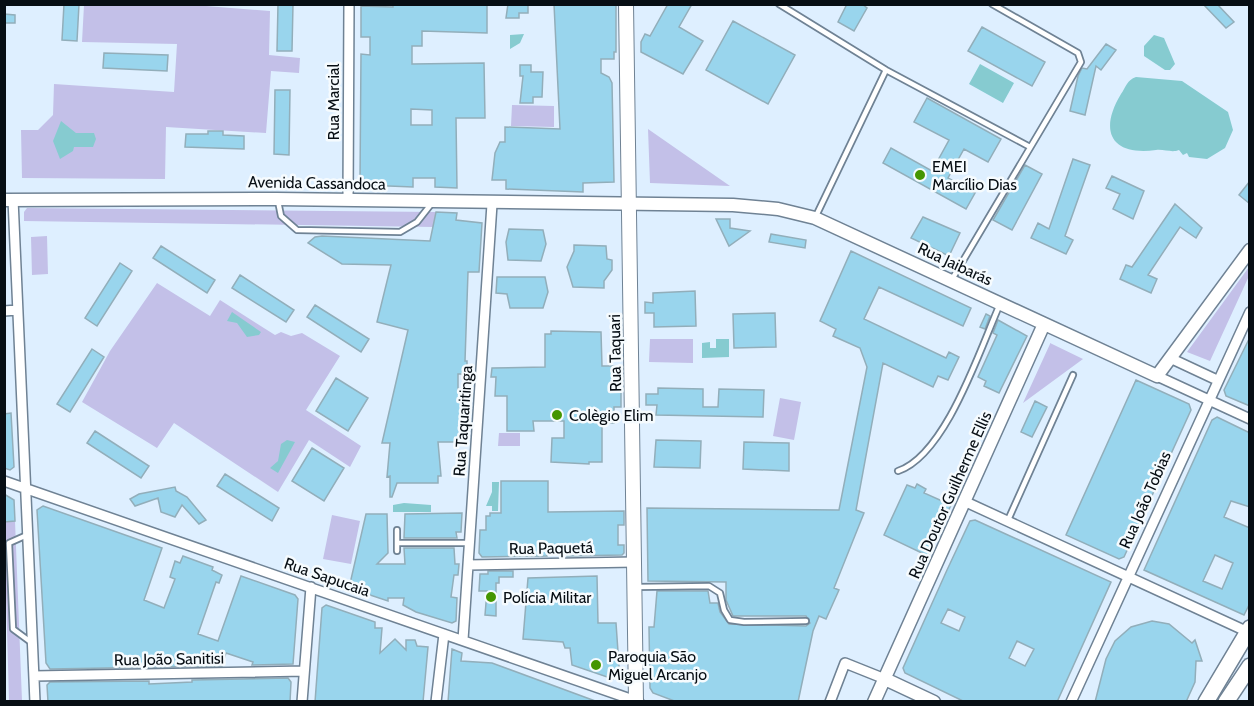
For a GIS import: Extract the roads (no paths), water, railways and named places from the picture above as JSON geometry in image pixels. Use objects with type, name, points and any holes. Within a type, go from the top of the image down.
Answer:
[{"type":"main road","name":"Rua Taquari","points":[[626,4],[637,701]]},
{"type":"main road","points":[[1206,702],[1249,630]]},
{"type":"main road","points":[[1226,702],[1250,666]]},
{"type":"street","name":"Rua Marcial","points":[[348,200],[349,4]]},
{"type":"street","name":"Avenida Cassandoca","points":[[9,199],[277,199],[630,206]]},
{"type":"street","points":[[9,199],[17,310],[35,702]]},
{"type":"street","name":"Rua Taquaritinga","points":[[463,640],[492,204]]},
{"type":"street","name":"Rua Jaibarás","points":[[630,206],[733,205],[778,209],[815,218],[1250,419]]},
{"type":"street","points":[[1157,376],[1249,251]]},
{"type":"street","points":[[4,311],[17,310]]},
{"type":"street","name":"Rua João Tobias","points":[[1071,702],[1250,312]]},
{"type":"street","name":"Rua Doutor Guilherme Ellis","points":[[874,702],[966,502],[1044,324]]},
{"type":"street","points":[[1170,358],[1217,380]]},
{"type":"street","name":"Rua Sapucaia","points":[[4,481],[637,701]]},
{"type":"street","points":[[966,502],[1249,630]]},
{"type":"street","name":"Rua Paquetá","points":[[468,565],[635,562]]},
{"type":"street","points":[[302,702],[311,587]]},
{"type":"street","points":[[436,702],[444,634]]},
{"type":"street","points":[[830,702],[845,663],[934,702]]},
{"type":"street","name":"Rua João Sanitisi","points":[[34,676],[304,671]]},
{"type":"lane","points":[[779,4],[886,70],[1030,147]]},
{"type":"lane","points":[[951,281],[1082,58],[1078,53],[1001,7],[992,4]]},
{"type":"lane","points":[[815,218],[886,70]]},
{"type":"lane","points":[[277,199],[281,216],[297,230],[377,232],[406,230],[432,202]]},
{"type":"lane","points":[[898,471],[917,462],[936,440],[1000,304]]},
{"type":"lane","points":[[1007,521],[1073,375]]},
{"type":"lane","points":[[397,530],[397,551]]},
{"type":"lane","points":[[27,535],[9,543],[13,629],[32,643]]},
{"type":"lane","points":[[397,543],[470,543]]},
{"type":"lane","points":[[636,587],[709,586],[720,593],[724,610],[730,620],[744,622],[806,621]]},
{"type":"place","name":"EMEI Marcílio Dias","points":[[920,175]]},
{"type":"place","name":"Colègio Elim","points":[[557,415]]},
{"type":"place","name":"Polícia Militar","points":[[491,597]]},
{"type":"place","name":"Paroquia São Miguel Arcanjo","points":[[596,665]]}]
